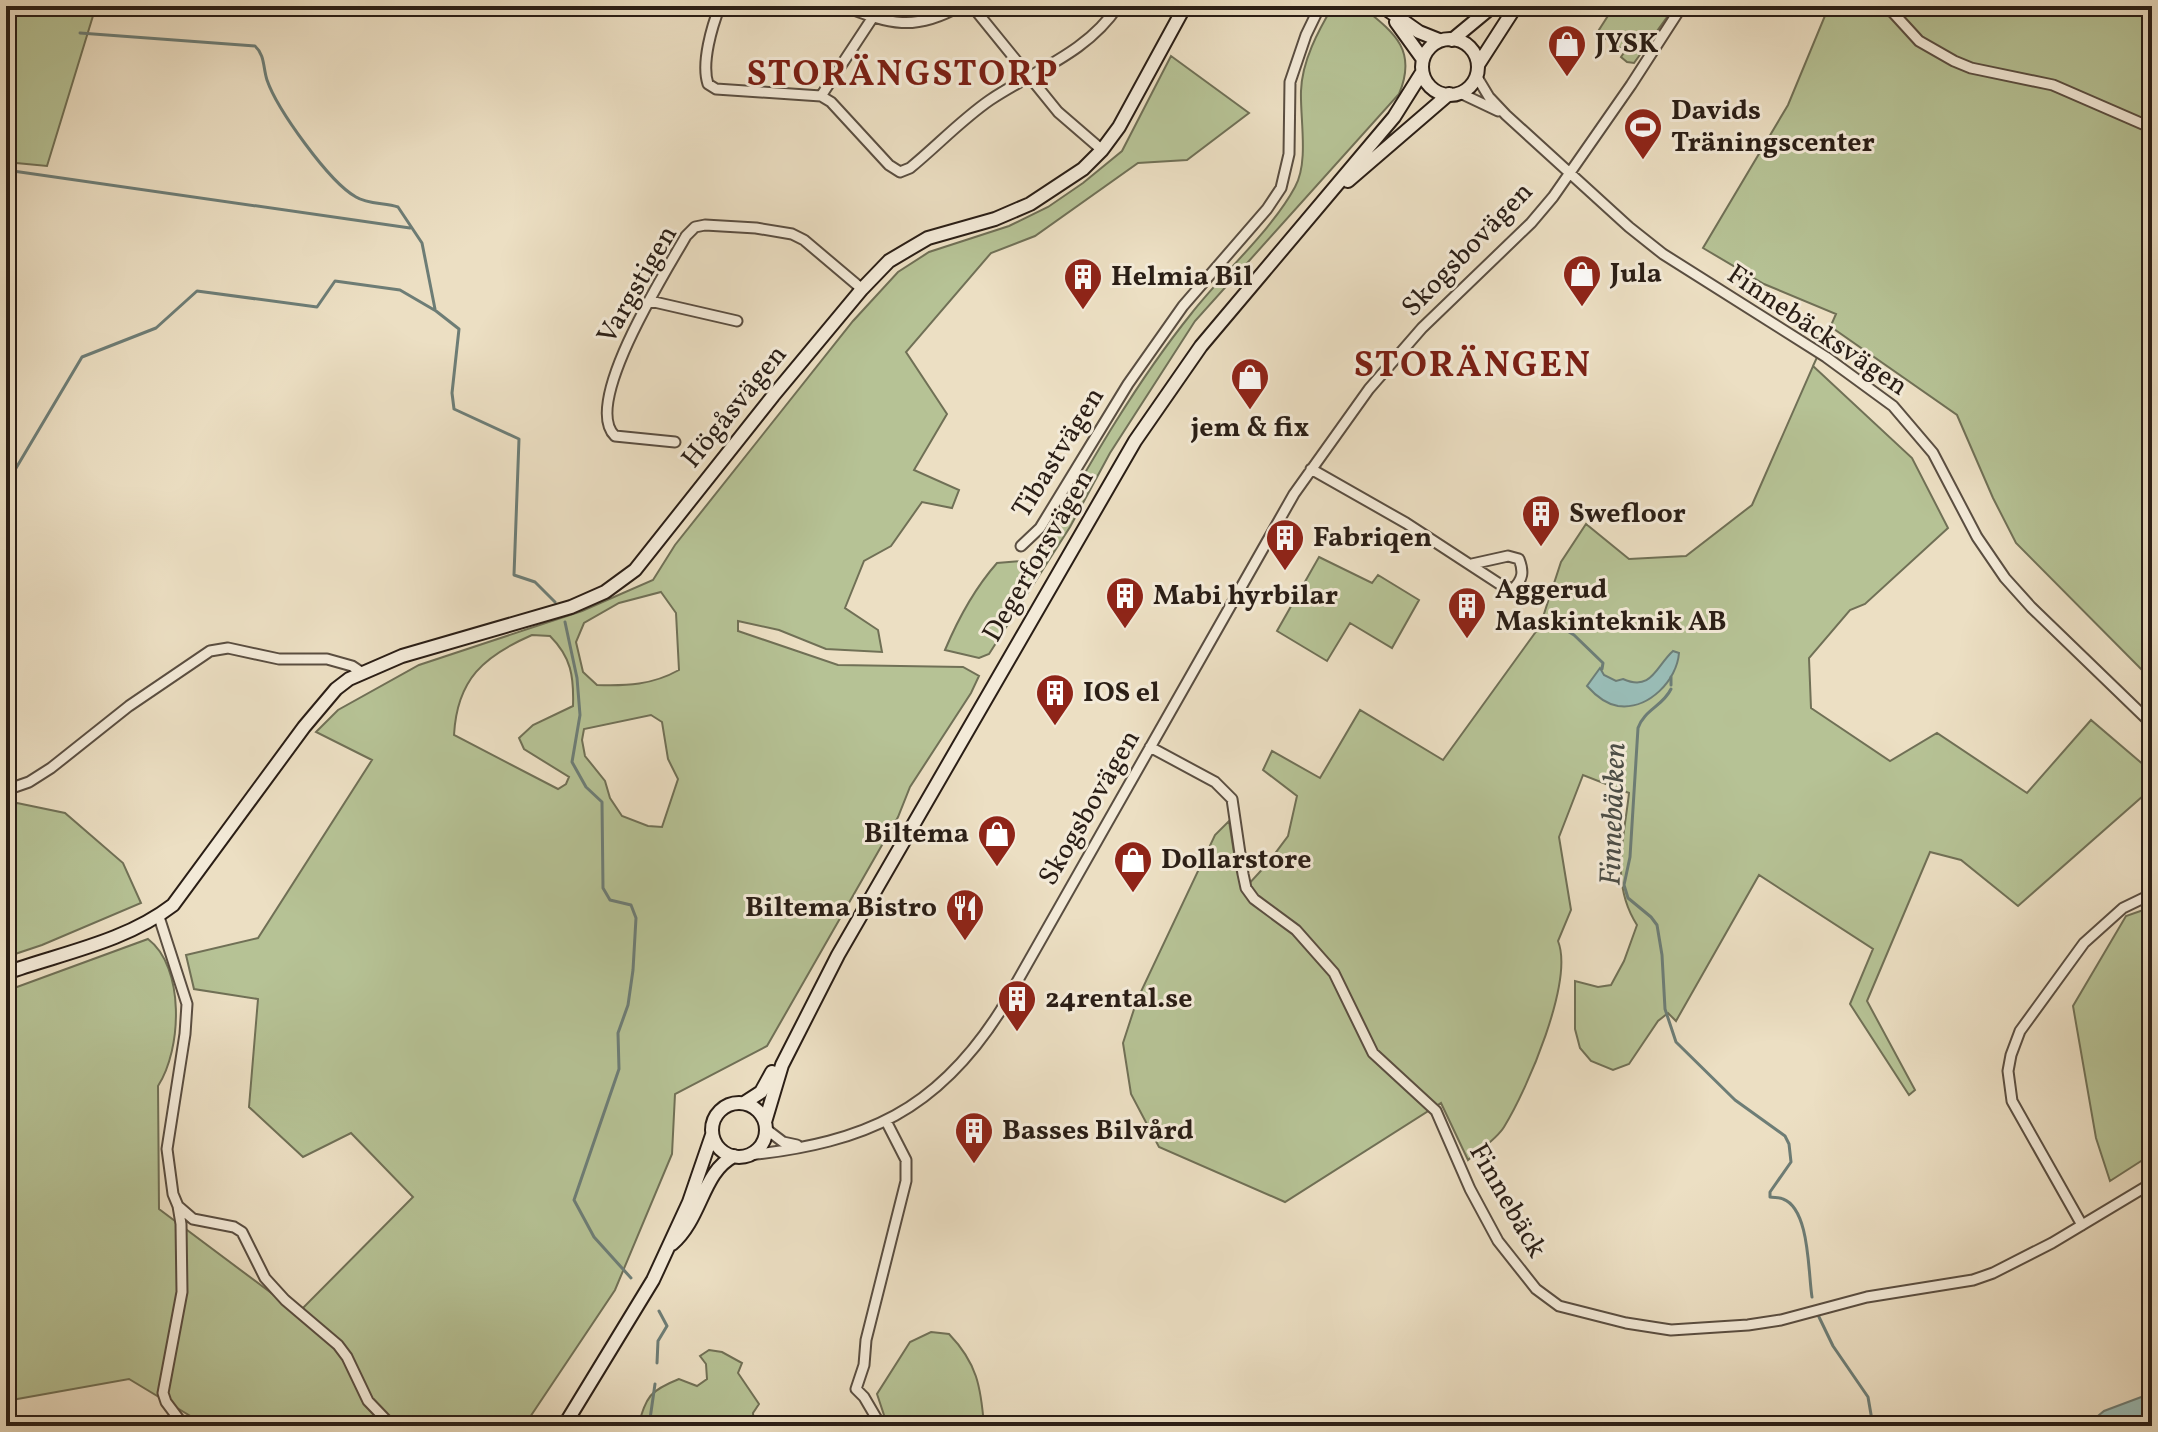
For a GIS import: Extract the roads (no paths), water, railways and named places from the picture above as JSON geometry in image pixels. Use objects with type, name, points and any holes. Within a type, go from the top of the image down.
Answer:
[{"type":"main road","name":"Högåsvägen","points":[[159,917],[183,894],[259,788],[336,689],[361,672],[402,656],[571,607],[619,583],[648,556],[743,433],[862,289],[889,261],[914,245],[1015,211],[1083,169],[1102,150],[1119,127],[1185,6]]},
{"type":"main road","points":[[1493,6],[1446,40],[1428,48],[1422,58],[1421,74],[1435,89],[1455,94],[1470,87],[1516,6]]},
{"type":"main road","points":[[1383,7],[1419,32],[1469,46],[1478,71]]},
{"type":"main road","points":[[1383,7],[1422,58]]},
{"type":"main road","name":"Degerforsvägen","points":[[744,1103],[766,1085],[798,1017],[838,955],[1141,431],[1201,346],[1394,117],[1421,74]]},
{"type":"main road","name":"Degerforsvägen","points":[[1319,207],[1455,94]]},
{"type":"main road","points":[[6,973],[115,937],[159,917]]},
{"type":"main road","name":"Degerforsvägen","points":[[766,1126],[782,1065],[838,955]]},
{"type":"main road","points":[[564,1426],[653,1280],[670,1246],[696,1183],[712,1135],[714,1119],[728,1105],[744,1103],[758,1110],[766,1126],[762,1145],[750,1155],[734,1156],[718,1166],[685,1233],[670,1246]]},
{"type":"main road","points":[[712,1135],[720,1149],[734,1156]]},
{"type":"street","points":[[720,6],[709,46],[708,84],[716,89],[821,96],[841,111],[889,165],[900,172],[910,168],[979,108],[1095,35],[1118,6]]},
{"type":"street","points":[[843,6],[891,22],[920,23],[960,6]]},
{"type":"street","points":[[972,6],[1058,112],[1102,150]]},
{"type":"street","name":"Tibastvägen","points":[[1021,546],[1040,528],[1128,384],[1160,338],[1281,188],[1289,154],[1290,82],[1320,6]]},
{"type":"street","name":"Skogsbovägen","points":[[750,1155],[808,1145],[870,1129],[927,1095],[955,1072],[984,1036],[1261,550],[1311,469],[1369,389],[1422,328],[1534,220],[1631,85],[1682,6]]},
{"type":"street","points":[[1887,6],[1919,41],[1954,61],[1971,68],[2053,85],[2152,128]]},
{"type":"street","points":[[821,96],[873,17]]},
{"type":"street","name":"Finnebäcksvägen","points":[[1478,71],[1489,97],[1511,119],[1663,254],[1826,357],[1893,406],[1933,453],[1977,537],[2005,578],[2152,724]]},
{"type":"street","name":"Finnebäcksvägen","points":[[1455,94],[1511,119]]},
{"type":"street","name":"Vargstigen","points":[[675,442],[623,439],[609,430],[606,421],[610,386],[650,301],[686,236],[695,227],[756,228],[792,234],[862,289]]},
{"type":"street","points":[[650,301],[737,321]]},
{"type":"street","points":[[1311,469],[1472,564],[1501,585],[1513,589],[1520,582],[1523,570],[1519,559],[1508,556],[1472,564]]},
{"type":"street","points":[[6,790],[29,782],[51,768],[111,718],[210,651],[228,648],[279,659],[327,659],[361,672]]},
{"type":"street","name":"Finnebäck","points":[[1150,747],[1215,782],[1232,799],[1246,888],[1254,899],[1296,930],[1334,973],[1373,1053],[1436,1111],[1470,1189],[1498,1241],[1536,1289],[1559,1306],[1626,1323],[1671,1330],[1781,1320],[1867,1297],[1973,1280],[2045,1247],[2152,1183]]},
{"type":"street","points":[[2082,1225],[2012,1101],[2008,1071],[2011,1055],[2020,1031],[2084,943],[2123,908],[2152,894]]},
{"type":"street","points":[[159,917],[187,1004],[167,1149],[181,1224],[182,1292],[163,1393],[184,1426]]},
{"type":"street","points":[[881,1426],[856,1389],[906,1181],[906,1160],[886,1121]]},
{"type":"street","points":[[766,1126],[783,1142],[808,1145]]},
{"type":"street","points":[[178,1206],[193,1219],[234,1227],[242,1232],[265,1278],[285,1300],[338,1345],[368,1401],[392,1426]]},
{"type":"water","points":[[1673,651],[1679,653],[1667,683],[1640,703],[1614,705],[1601,699],[1587,686],[1600,668],[1604,675],[1616,681],[1647,680]]},
{"type":"water","points":[[2152,1393],[2152,1426],[2086,1426],[2104,1411]]},
{"type":"waterway","points":[[80,33],[255,46],[261,53],[267,80],[281,108],[332,176],[360,199],[398,207],[422,243],[435,309]]},
{"type":"waterway","points":[[6,170],[410,228]]},
{"type":"waterway","points":[[6,485],[82,357],[156,328],[197,291],[317,307],[335,281],[400,290],[459,329],[452,393],[454,409],[519,439],[514,575],[535,582],[555,602]]},
{"type":"waterway","points":[[565,622],[577,678],[580,715],[572,762],[586,787],[602,802],[603,888],[610,900],[631,905],[636,918],[628,1005],[618,1033],[619,1069],[574,1200],[594,1237],[631,1278]]},
{"type":"waterway","points":[[1554,623],[1574,635],[1603,663],[1602,669]]},
{"type":"waterway","name":"Finnebäcken","points":[[1671,677],[1671,685]]},
{"type":"waterway","name":"Finnebäcken","points":[[1671,689],[1638,728],[1630,857],[1624,885],[1628,898],[1657,925],[1665,1009],[1676,1042],[1735,1100],[1785,1136],[1789,1144],[1791,1162],[1770,1192],[1770,1197],[1783,1199],[1792,1205],[1798,1215],[1806,1243],[1812,1297]]},
{"type":"waterway","points":[[657,1363],[658,1341],[667,1326],[659,1311]]},
{"type":"waterway","name":"Finnebäcken","points":[[1819,1317],[1833,1346],[1868,1397],[1873,1426]]},
{"type":"waterway","points":[[649,1426],[655,1384]]},
{"type":"place","name":"JYSK","points":[[1567,78]]},
{"type":"place","name":"Davids Träningscenter","points":[[1643,161]]},
{"type":"place","name":"Jula","points":[[1582,308]]},
{"type":"place","name":"Helmia Bil","points":[[1083,311]]},
{"type":"place","name":"jem & fix","points":[[1250,411]]},
{"type":"place","name":"Swefloor","points":[[1541,548]]},
{"type":"place","name":"Fabriqen","points":[[1285,572]]},
{"type":"place","name":"Mabi hyrbilar","points":[[1125,630]]},
{"type":"place","name":"Aggerud Maskinteknik AB","points":[[1467,640]]},
{"type":"place","name":"IOS el","points":[[1055,727]]},
{"type":"place","name":"Biltema","points":[[997,868]]},
{"type":"place","name":"Dollarstore","points":[[1133,894]]},
{"type":"place","name":"Biltema Bistro","points":[[965,942]]},
{"type":"place","name":"24rental.se","points":[[1017,1033]]},
{"type":"place","name":"Basses Bilvård","points":[[974,1165]]},
{"type":"district","name":"STORÄNGSTORP","points":[[903,76]]},
{"type":"district","name":"STORÄNGEN","points":[[1473,367]]}]
